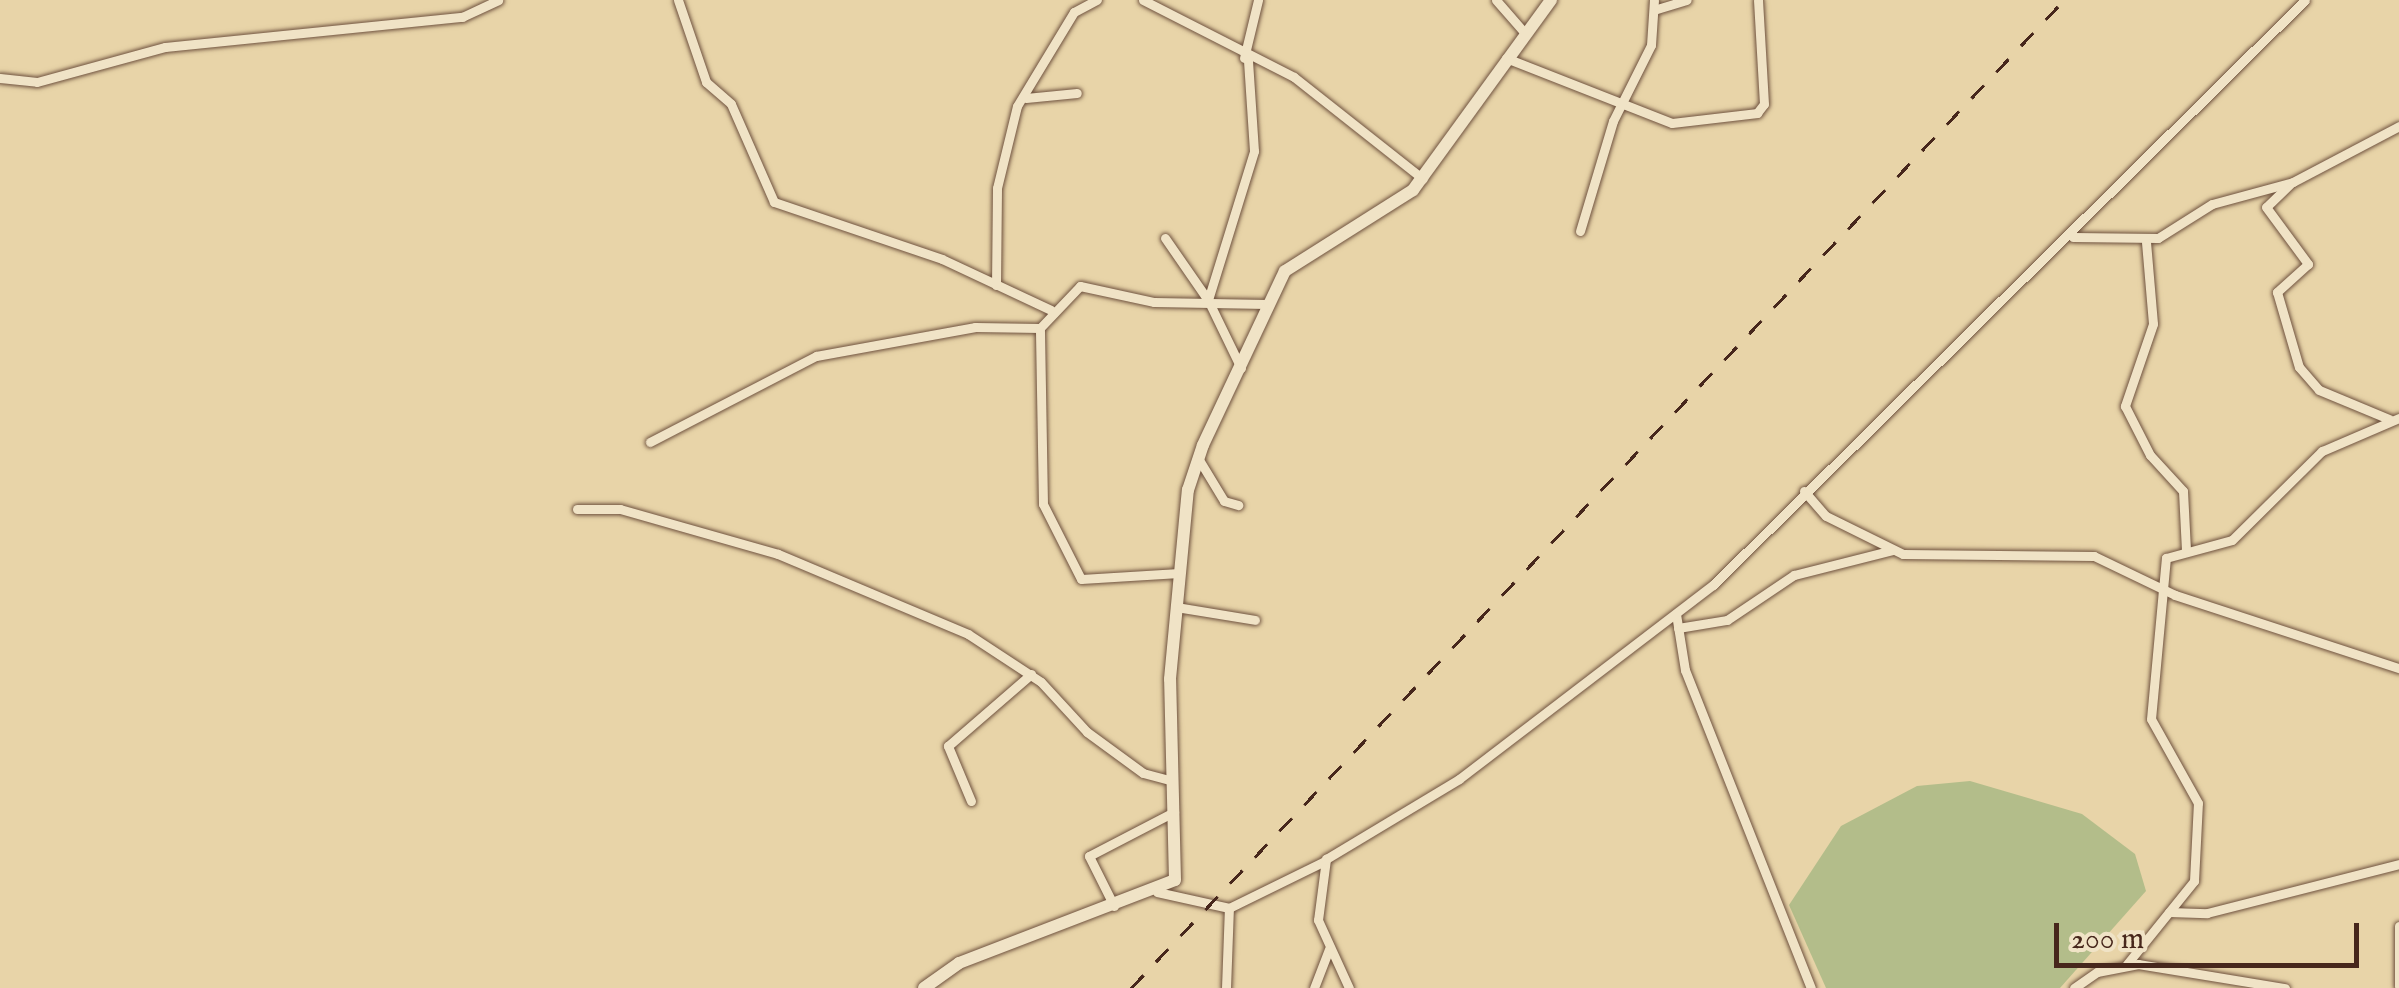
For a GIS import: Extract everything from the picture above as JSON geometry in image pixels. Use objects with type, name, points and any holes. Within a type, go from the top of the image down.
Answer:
[{"type":"street","points":[[0,78],[38,82],[165,47],[462,16],[498,0]]},
{"type":"street","points":[[678,0],[706,82],[731,104],[774,202],[996,285],[1051,310]]},
{"type":"street","points":[[996,285],[997,188],[1026,98],[1074,12],[1097,0]]},
{"type":"street","points":[[1210,303],[1254,150],[1246,59],[1258,0]]},
{"type":"street","points":[[1496,0],[1523,32]]},
{"type":"street","points":[[924,988],[959,963],[1157,892],[1178,875],[1173,782],[1176,606],[1198,458],[1266,304],[1297,259],[1423,179],[1503,57],[1551,0]]},
{"type":"street","points":[[1580,231],[1656,5],[1687,0]]},
{"type":"street","points":[[1503,57],[1672,124],[1762,111],[1758,0]]},
{"type":"street","points":[[1157,892],[1230,908],[1323,862],[1459,779],[1676,614],[2073,237],[2305,0]]},
{"type":"street","points":[[1147,1],[1246,59],[1294,78],[1423,179]]},
{"type":"street","points":[[1026,98],[1077,93]]},
{"type":"street","points":[[2073,237],[2146,242],[2212,204],[2293,182],[2399,126]]},
{"type":"street","points":[[2293,182],[2266,208],[2308,264],[2276,292],[2299,367],[2319,390],[2394,418]]},
{"type":"street","points":[[1165,238],[1210,303],[1241,368]]},
{"type":"street","points":[[2146,242],[2153,324],[2126,406],[2150,455],[2184,492],[2186,550]]},
{"type":"street","points":[[1179,574],[1081,578],[1043,504],[1040,328],[1051,310],[1085,286],[1210,303],[1266,304]]},
{"type":"street","points":[[650,442],[695,427],[816,356],[975,327],[1040,328]]},
{"type":"street","points":[[2074,988],[2127,964],[2194,881],[2199,810],[2151,720],[2158,589],[2169,553],[2232,540],[2322,451],[2394,418]]},
{"type":"street","points":[[1198,458],[1224,502],[1238,505]]},
{"type":"street","points":[[1804,491],[1826,516],[1893,550]]},
{"type":"street","points":[[576,509],[620,508],[778,554],[968,634],[1032,674],[1087,732],[1154,780],[1173,782]]},
{"type":"street","points":[[1678,628],[1727,620],[1794,575],[1893,550],[2094,556],[2158,589],[2399,668]]},
{"type":"street","points":[[1176,606],[1255,620]]},
{"type":"street","points":[[1676,614],[1685,670],[1810,988]]},
{"type":"street","points":[[971,802],[948,746],[1032,674]]},
{"type":"street","points":[[1114,906],[1089,856],[1174,812]]},
{"type":"street","points":[[1323,862],[1316,910],[1329,949],[1349,988]]},
{"type":"street","points":[[2168,912],[2207,913],[2399,864]]},
{"type":"street","points":[[1226,988],[1230,908]]},
{"type":"street","points":[[2399,926],[2399,986]]},
{"type":"street","points":[[1314,988],[1329,949]]},
{"type":"street","points":[[2127,964],[2284,988]]},
{"type":"green space","points":[[1970,781],[2082,814],[2135,854],[2146,891],[2060,988],[1826,988],[1789,905],[1841,826],[1917,786]]},
{"type":"railway","points":[[1131,988],[2064,0]]}]
